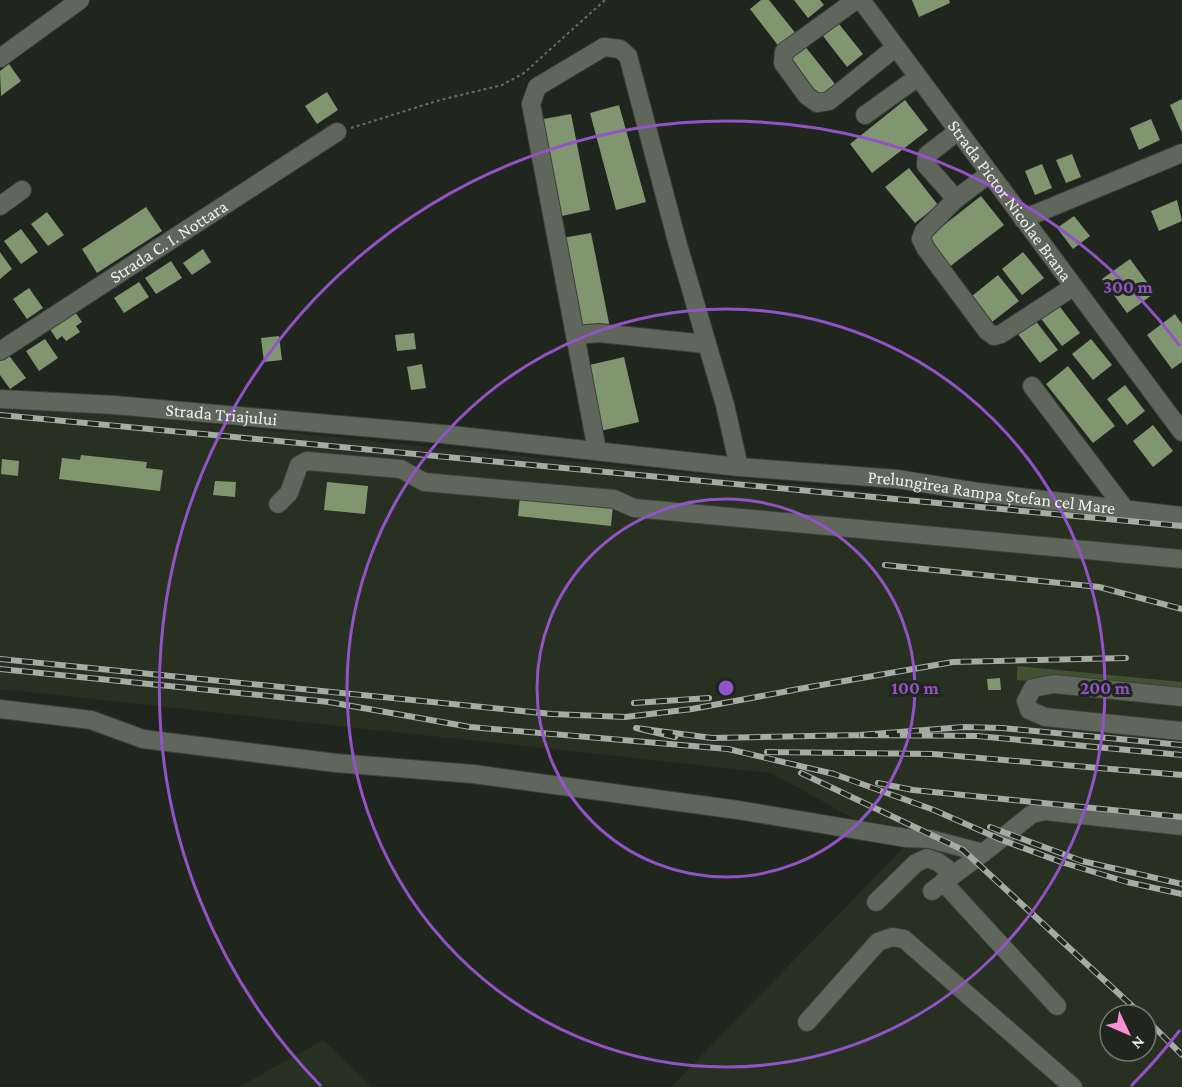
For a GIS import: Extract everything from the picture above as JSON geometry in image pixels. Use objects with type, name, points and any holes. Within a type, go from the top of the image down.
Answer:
[{"type":"street","points":[[0,58],[80,0]]},
{"type":"street","points":[[856,0],[784,52],[783,63],[807,96],[817,103],[829,101],[896,47]]},
{"type":"street","name":"Strada Pictor Nicolae Brana","points":[[861,0],[1182,432]]},
{"type":"street","points":[[597,450],[531,104],[537,87],[604,47],[620,48],[628,56],[739,467]]},
{"type":"street","points":[[865,115],[918,77]]},
{"type":"street","points":[[956,199],[927,165],[926,160],[927,156],[958,131]]},
{"type":"street","name":"Strada C. I. Nottara","points":[[0,351],[337,132]]},
{"type":"street","points":[[1023,219],[1182,153]]},
{"type":"street","points":[[989,174],[956,199],[924,231],[921,239],[926,249],[987,331],[994,336],[1001,334],[1073,287]]},
{"type":"street","points":[[0,206],[22,190]]},
{"type":"street","points":[[575,335],[599,333],[706,344]]},
{"type":"street","points":[[1032,386],[1125,509]]},
{"type":"street","name":"Strada Triajului","points":[[0,399],[114,405],[597,450]]},
{"type":"street","name":"Prelungirea Rampa Ștefan cel Mare","points":[[597,450],[739,467],[897,479],[978,492],[1182,516]]},
{"type":"street","points":[[278,504],[289,494],[299,465],[307,461],[401,469],[424,482],[614,499],[634,508],[1182,559]]},
{"type":"street","points":[[1182,697],[1054,684],[1033,688],[1026,702],[1029,710],[1045,717],[1182,731]]},
{"type":"street","points":[[0,709],[92,720],[143,739],[336,763],[506,779],[738,810],[906,838],[930,838],[983,853]]},
{"type":"street","points":[[943,882],[1032,814],[1046,811],[1182,826]]},
{"type":"street","points":[[876,902],[916,863],[927,858],[938,862],[943,882],[1057,1006]]},
{"type":"street","points":[[807,1022],[878,942],[892,937],[904,939],[1073,1087]]},
{"type":"path","points":[[337,132],[440,100],[501,85],[524,73],[605,0]]},
{"type":"shaded area","points":[[0,403],[1182,526],[1182,1087],[671,1087],[904,847],[772,773],[0,689]]},
{"type":"shaded area","points":[[323,1040],[372,1087],[239,1087]]},
{"type":"green space","points":[[1017,666],[1182,682],[1182,694],[1017,680]]},
{"type":"building","points":[[761,0],[769,0],[797,35],[780,48],[750,9]]},
{"type":"building","points":[[794,0],[820,0],[824,5],[808,18]]},
{"type":"building","points":[[912,0],[949,0],[950,3],[919,17]]},
{"type":"building","points":[[839,24],[863,54],[847,67],[823,36]]},
{"type":"building","points":[[804,45],[835,84],[818,97],[788,58]]},
{"type":"building","points":[[9,64],[21,81],[1,96],[0,71]]},
{"type":"building","points":[[327,92],[338,110],[317,124],[305,106]]},
{"type":"building","points":[[1182,99],[1182,133],[1170,105]]},
{"type":"building","points":[[905,100],[928,130],[872,173],[850,144]]},
{"type":"building","points":[[619,105],[646,202],[616,210],[590,113]]},
{"type":"building","points":[[571,114],[590,210],[557,217],[538,120]]},
{"type":"building","points":[[1151,119],[1160,140],[1139,150],[1130,128]]},
{"type":"building","points":[[1072,154],[1081,177],[1066,183],[1056,160]]},
{"type":"building","points":[[1042,164],[1052,188],[1035,195],[1025,171]]},
{"type":"building","points":[[909,168],[938,205],[915,223],[885,187]]},
{"type":"building","points":[[981,196],[1004,225],[948,268],[926,239]]},
{"type":"building","points":[[1177,200],[1182,221],[1159,231],[1151,211]]},
{"type":"building","points":[[146,207],[162,231],[97,273],[82,249]]},
{"type":"building","points":[[47,212],[64,235],[48,246],[31,224]]},
{"type":"building","points":[[1074,216],[1090,236],[1073,249],[1057,228]]},
{"type":"building","points":[[21,229],[38,252],[21,264],[4,241]]},
{"type":"building","points":[[591,233],[610,328],[581,334],[562,238]]},
{"type":"building","points":[[203,249],[211,262],[192,275],[183,263]]},
{"type":"building","points":[[0,252],[12,269],[0,279]]},
{"type":"building","points":[[1023,252],[1044,278],[1022,295],[1002,269]]},
{"type":"building","points":[[1130,259],[1155,293],[1127,313],[1102,279]]},
{"type":"building","points":[[171,261],[182,278],[156,294],[145,278]]},
{"type":"building","points":[[998,275],[1019,301],[992,322],[972,296]]},
{"type":"building","points":[[139,282],[149,297],[124,313],[114,298]]},
{"type":"building","points":[[29,288],[43,308],[27,319],[13,299]]},
{"type":"building","points":[[1057,303],[1080,333],[1062,346],[1039,316]]},
{"type":"building","points":[[73,309],[82,322],[76,326],[80,332],[66,341],[62,336],[57,340],[48,326]]},
{"type":"building","points":[[1175,314],[1182,324],[1182,362],[1172,369],[1147,335]]},
{"type":"building","points":[[1035,320],[1058,350],[1040,363],[1018,334]]},
{"type":"building","points":[[414,333],[416,349],[397,351],[395,335]]},
{"type":"building","points":[[279,336],[282,360],[264,362],[261,338]]},
{"type":"building","points":[[45,339],[58,358],[39,371],[26,351]]},
{"type":"building","points":[[1091,339],[1112,365],[1093,380],[1072,354]]},
{"type":"building","points":[[7,353],[26,378],[10,389],[0,375],[0,358]]},
{"type":"building","points":[[624,357],[639,422],[600,431],[585,366]]},
{"type":"building","points":[[422,364],[426,388],[411,390],[407,367]]},
{"type":"building","points":[[1068,366],[1115,426],[1093,443],[1046,384]]},
{"type":"building","points":[[1125,385],[1145,411],[1127,425],[1107,399]]},
{"type":"building","points":[[1153,425],[1173,451],[1153,467],[1133,441]]},
{"type":"building","points":[[81,455],[147,462],[146,468],[163,470],[160,491],[59,479],[62,458],[80,460]]},
{"type":"building","points":[[2,459],[19,461],[18,476],[1,474]]},
{"type":"building","points":[[215,481],[236,482],[235,497],[213,495]]},
{"type":"building","points":[[327,482],[368,486],[365,514],[324,510]]},
{"type":"building","points":[[520,496],[613,505],[611,526],[518,516]]},
{"type":"building","points":[[1000,678],[1001,690],[988,690],[987,679]]},
{"type":"railway","points":[[0,415],[1182,526]]},
{"type":"railway","points":[[885,565],[1099,587],[1182,609]]},
{"type":"railway","points":[[787,691],[953,662],[1126,658]]},
{"type":"railway","points":[[0,659],[552,714],[625,717],[692,709],[794,690]]},
{"type":"railway","points":[[0,669],[329,702],[470,727],[728,749],[834,774],[934,810],[1002,840],[1061,862],[1127,882],[1182,894]]},
{"type":"railway","points":[[634,703],[709,698]]},
{"type":"railway","points":[[1182,745],[1002,728],[964,727],[860,735],[977,736],[1182,755]]},
{"type":"railway","points":[[675,737],[636,728],[712,738],[860,735]]},
{"type":"railway","points":[[767,752],[933,754],[1182,775]]},
{"type":"railway","points":[[801,773],[963,850],[1129,1003]]},
{"type":"railway","points":[[878,783],[913,790],[1182,817]]},
{"type":"railway","points":[[990,827],[1082,861],[1182,884]]},
{"type":"railway","points":[[1158,1031],[1182,1055]]}]
